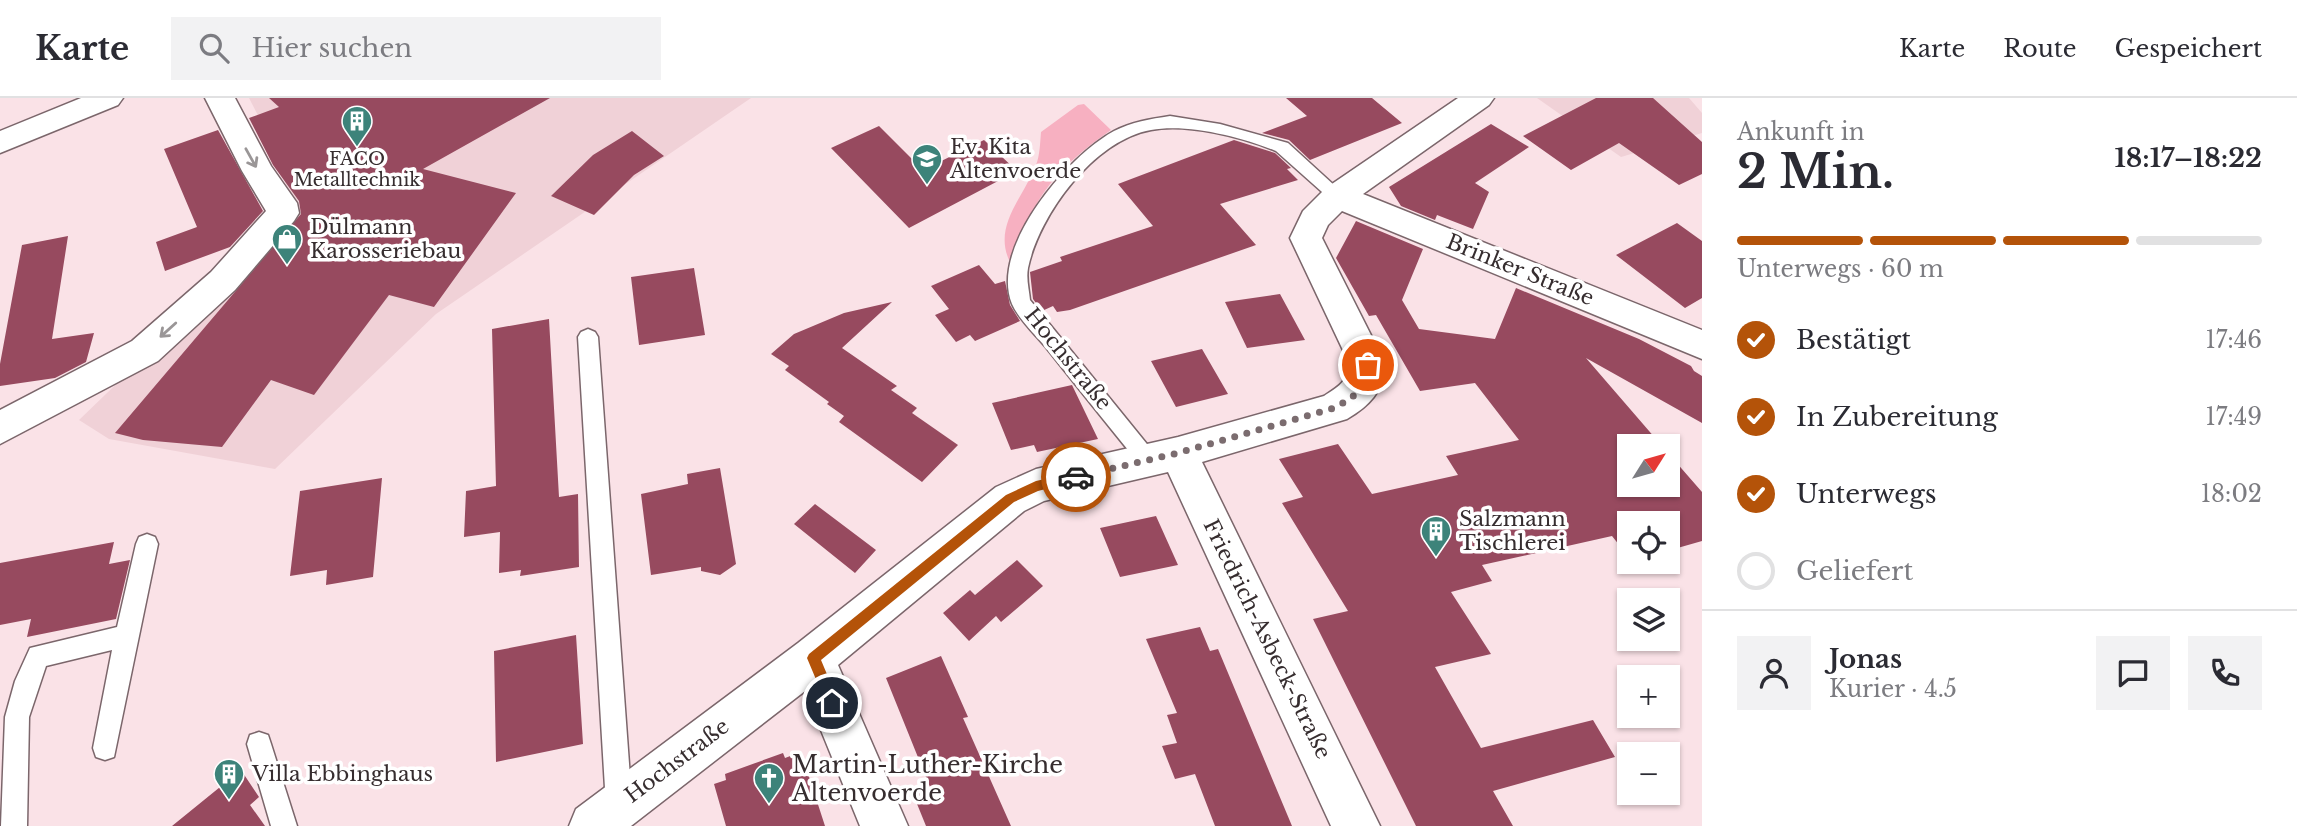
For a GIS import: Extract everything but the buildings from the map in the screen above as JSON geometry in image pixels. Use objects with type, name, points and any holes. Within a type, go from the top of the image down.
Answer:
[{"type":"street","points":[[0,143],[108,98]]},
{"type":"street","points":[[0,428],[145,351],[223,281],[283,213],[281,203],[258,171],[220,98]]},
{"type":"street","points":[[1337,195],[1479,98]]},
{"type":"street","name":"Brinker Straße","points":[[1337,195],[1702,345]]},
{"type":"street","name":"Hochstraße","points":[[606,815],[813,658],[1010,499],[1036,486],[1163,456],[1334,408],[1355,396],[1367,382],[1368,365],[1306,238],[1314,219],[1337,195]]},
{"type":"street","name":"Friedrich-Asbeck-Straße","points":[[1163,456],[1356,826]]},
{"type":"street","points":[[813,658],[884,826]]},
{"type":"lane","name":"Hochstraße","points":[[1163,456],[1021,302],[1018,270],[1034,227],[1067,178],[1088,154],[1134,126],[1171,121],[1270,142],[1282,147],[1337,195]]},
{"type":"lane","points":[[588,337],[606,815]]},
{"type":"lane","points":[[105,748],[148,544]]},
{"type":"lane","points":[[14,826],[17,718],[27,681],[38,656],[127,636]]},
{"type":"lane","points":[[259,744],[284,826]]},
{"type":"shaded area","points":[[249,98],[751,98],[436,314],[275,469],[109,439],[79,420],[296,211],[263,125]]},
{"type":"shaded area","points":[[1537,98],[1689,98],[1702,113],[1702,133],[1621,157]]},
{"type":"shaded area","points":[[1084,104],[1111,130],[1079,155],[1050,184],[1032,214],[1010,262],[1005,249],[1007,224],[1036,165],[1041,132],[1078,105]]},
{"type":"way so far","points":[[1076,477],[1178,453],[1334,408],[1355,396],[1367,382],[1368,365]]},
{"type":"place","name":"FACO Metalltechnik","points":[[357,148]]},
{"type":"place","name":"Ev. Kita Altenvoerde","points":[[927,186]]},
{"type":"place","name":"Dülmann Karosseriebau","points":[[287,266]]},
{"type":"place","name":"Salzmann Tischlerei","points":[[1436,558]]},
{"type":"place","name":"Villa Ebbinghaus","points":[[229,801]]},
{"type":"place","name":"Martin-Luther-Kirche Altenvoerde","points":[[769,805]]},
{"type":"route","points":[[832,703],[813,658],[1010,499],[1036,486],[1076,477]]}]
